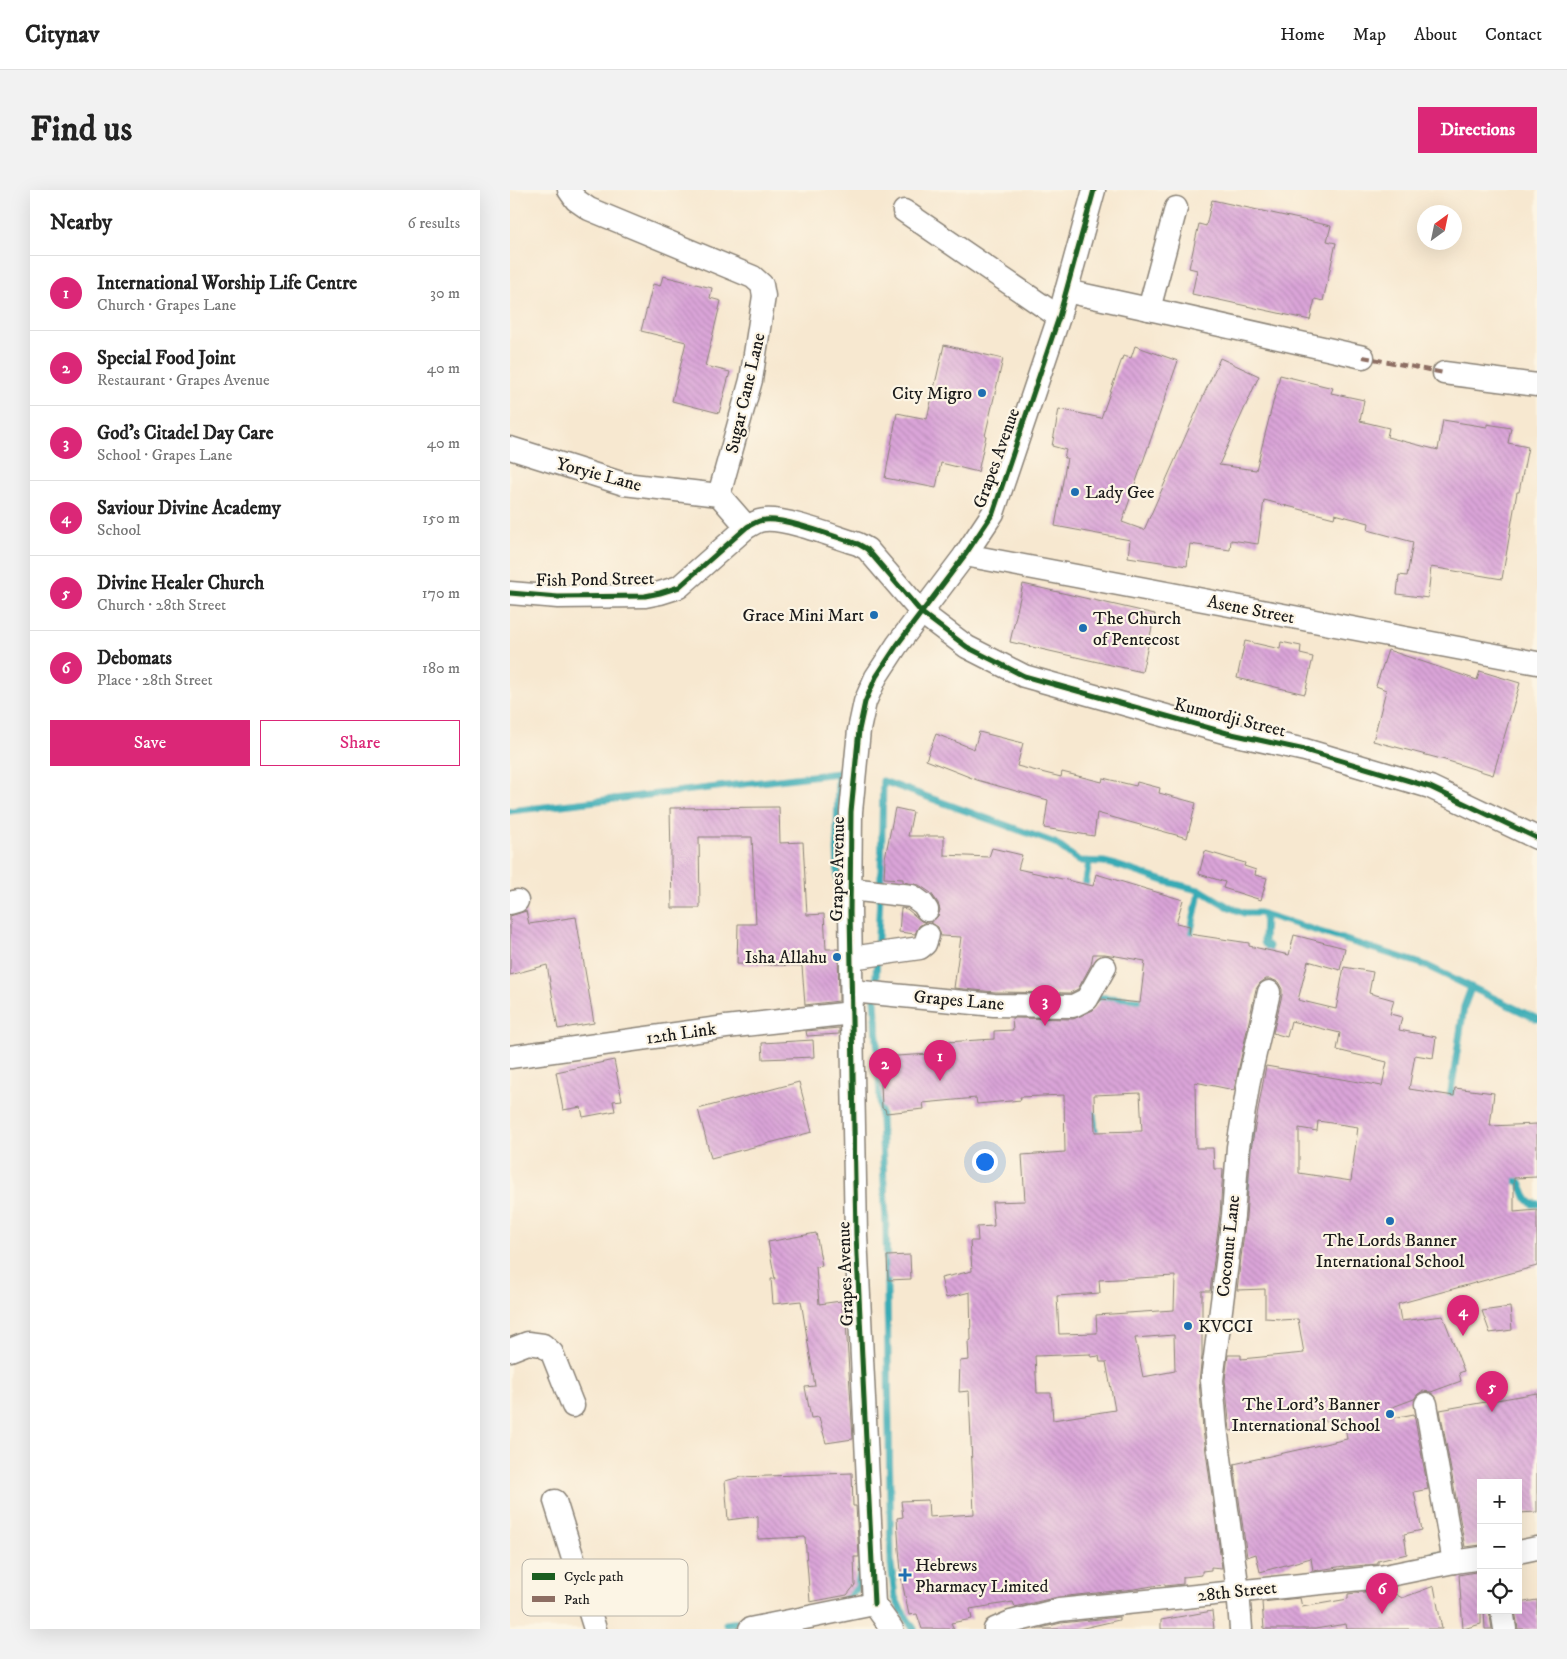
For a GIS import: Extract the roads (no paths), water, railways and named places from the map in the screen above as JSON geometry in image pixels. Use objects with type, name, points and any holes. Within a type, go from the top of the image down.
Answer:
[{"type":"street","name":"Sugar Cane Lane","points":[[569,190],[576,200],[589,209],[753,277],[762,285],[764,296],[751,380],[719,495]]},
{"type":"street","name":"Grapes Avenue","points":[[874,1604],[856,1235],[851,958],[852,812],[859,730],[864,702],[876,677],[965,555],[993,513],[1059,317],[1094,190]]},
{"type":"street","points":[[1149,309],[1176,208]]},
{"type":"street","points":[[904,211],[1059,317]]},
{"type":"street","points":[[1066,291],[1363,356]]},
{"type":"street","points":[[1444,374],[1537,385]]},
{"type":"street","name":"Yoryie Lane","points":[[510,448],[624,484],[719,495]]},
{"type":"street","points":[[719,495],[747,527]]},
{"type":"street","name":"Fish Pond Street","points":[[510,593],[558,597],[645,596],[660,593],[679,587],[747,527],[759,521],[767,520],[779,521],[858,544],[867,549],[922,613]]},
{"type":"street","name":"Asene Street","points":[[965,555],[1537,663]]},
{"type":"street","name":"Kumordji Street","points":[[922,613],[967,647],[1024,676],[1227,733],[1305,750],[1430,787],[1537,838]]},
{"type":"street","points":[[850,888],[912,896],[923,904],[927,910]]},
{"type":"street","points":[[851,958],[920,948],[925,944],[928,935]]},
{"type":"street","name":"Grapes Lane","points":[[852,990],[994,1005],[1073,1006],[1088,1000],[1105,968]]},
{"type":"street","name":"Coconut Lane","points":[[1241,1629],[1212,1380],[1233,1216],[1238,1147],[1249,1080],[1269,992]]},
{"type":"street","name":"12th Link","points":[[510,1056],[726,1027],[852,1014]]},
{"type":"street","points":[[510,1350],[528,1343],[543,1346],[552,1353],[573,1406]]},
{"type":"street","points":[[1426,1404],[1454,1562]]},
{"type":"street","points":[[555,1501],[573,1559]]},
{"type":"street","points":[[1522,1551],[1537,1548]]},
{"type":"street","name":"28th Street","points":[[995,1629],[1011,1622],[1059,1610],[1380,1577],[1477,1559]]},
{"type":"street","points":[[750,1629],[874,1604],[892,1629]]},
{"type":"street","points":[[1503,1614],[1505,1629]]},
{"type":"street","points":[[591,1616],[595,1629]]},
{"type":"waterway","points":[[510,811],[838,773],[839,918]]},
{"type":"waterway","points":[[914,1629],[895,1597],[891,1564],[886,1224],[875,997],[883,781],[1055,843],[1079,861],[1104,862],[1116,865],[1202,891],[1227,906],[1244,913],[1260,913],[1425,965],[1537,1019]]},
{"type":"waterway","points":[[1084,893],[1089,862]]},
{"type":"waterway","points":[[1186,940],[1189,940],[1198,898],[1202,891]]},
{"type":"waterway","points":[[1265,915],[1264,942],[1269,946],[1268,958]]},
{"type":"waterway","points":[[1449,1104],[1464,1007],[1471,988]]},
{"type":"waterway","points":[[1093,999],[1095,997],[1149,1001]]},
{"type":"waterway","points":[[1093,1114],[1095,1131]]},
{"type":"waterway","points":[[1244,1199],[1249,1174],[1252,1126]]},
{"type":"waterway","points":[[1507,1180],[1520,1182],[1527,1199],[1532,1204],[1537,1204]]},
{"type":"waterway","points":[[1426,1561],[1436,1555],[1446,1558]]},
{"type":"waterway","points":[[842,1602],[852,1594],[858,1584],[862,1561]]},
{"type":"waterway","points":[[726,1624],[751,1620]]},
{"type":"place","name":"City Migro","points":[[982,393]]},
{"type":"place","name":"Lady Gee","points":[[1075,492]]},
{"type":"place","name":"Grace Mini Mart","points":[[874,615]]},
{"type":"place","name":"The Church of Pentecost","points":[[1083,628]]},
{"type":"place","name":"Isha Allahu","points":[[837,957]]},
{"type":"place","name":"God's Citadel Day Care","points":[[1045,1026]]},
{"type":"place","name":"International Worship Life Centre","points":[[940,1081]]},
{"type":"place","name":"Special Food Joint","points":[[885,1089]]},
{"type":"place","name":"The Lords Banner International School","points":[[1390,1221]]},
{"type":"place","name":"KVCCI","points":[[1188,1326]]},
{"type":"place","name":"Saviour Divine Academy","points":[[1463,1336]]},
{"type":"place","name":"Divine Healer Church","points":[[1492,1412]]},
{"type":"place","name":"The Lord's Banner International School","points":[[1390,1414]]},
{"type":"place","name":"Hebrews Pharmacy Limited","points":[[905,1575]]},
{"type":"place","name":"Debomats","points":[[1382,1614]]}]
